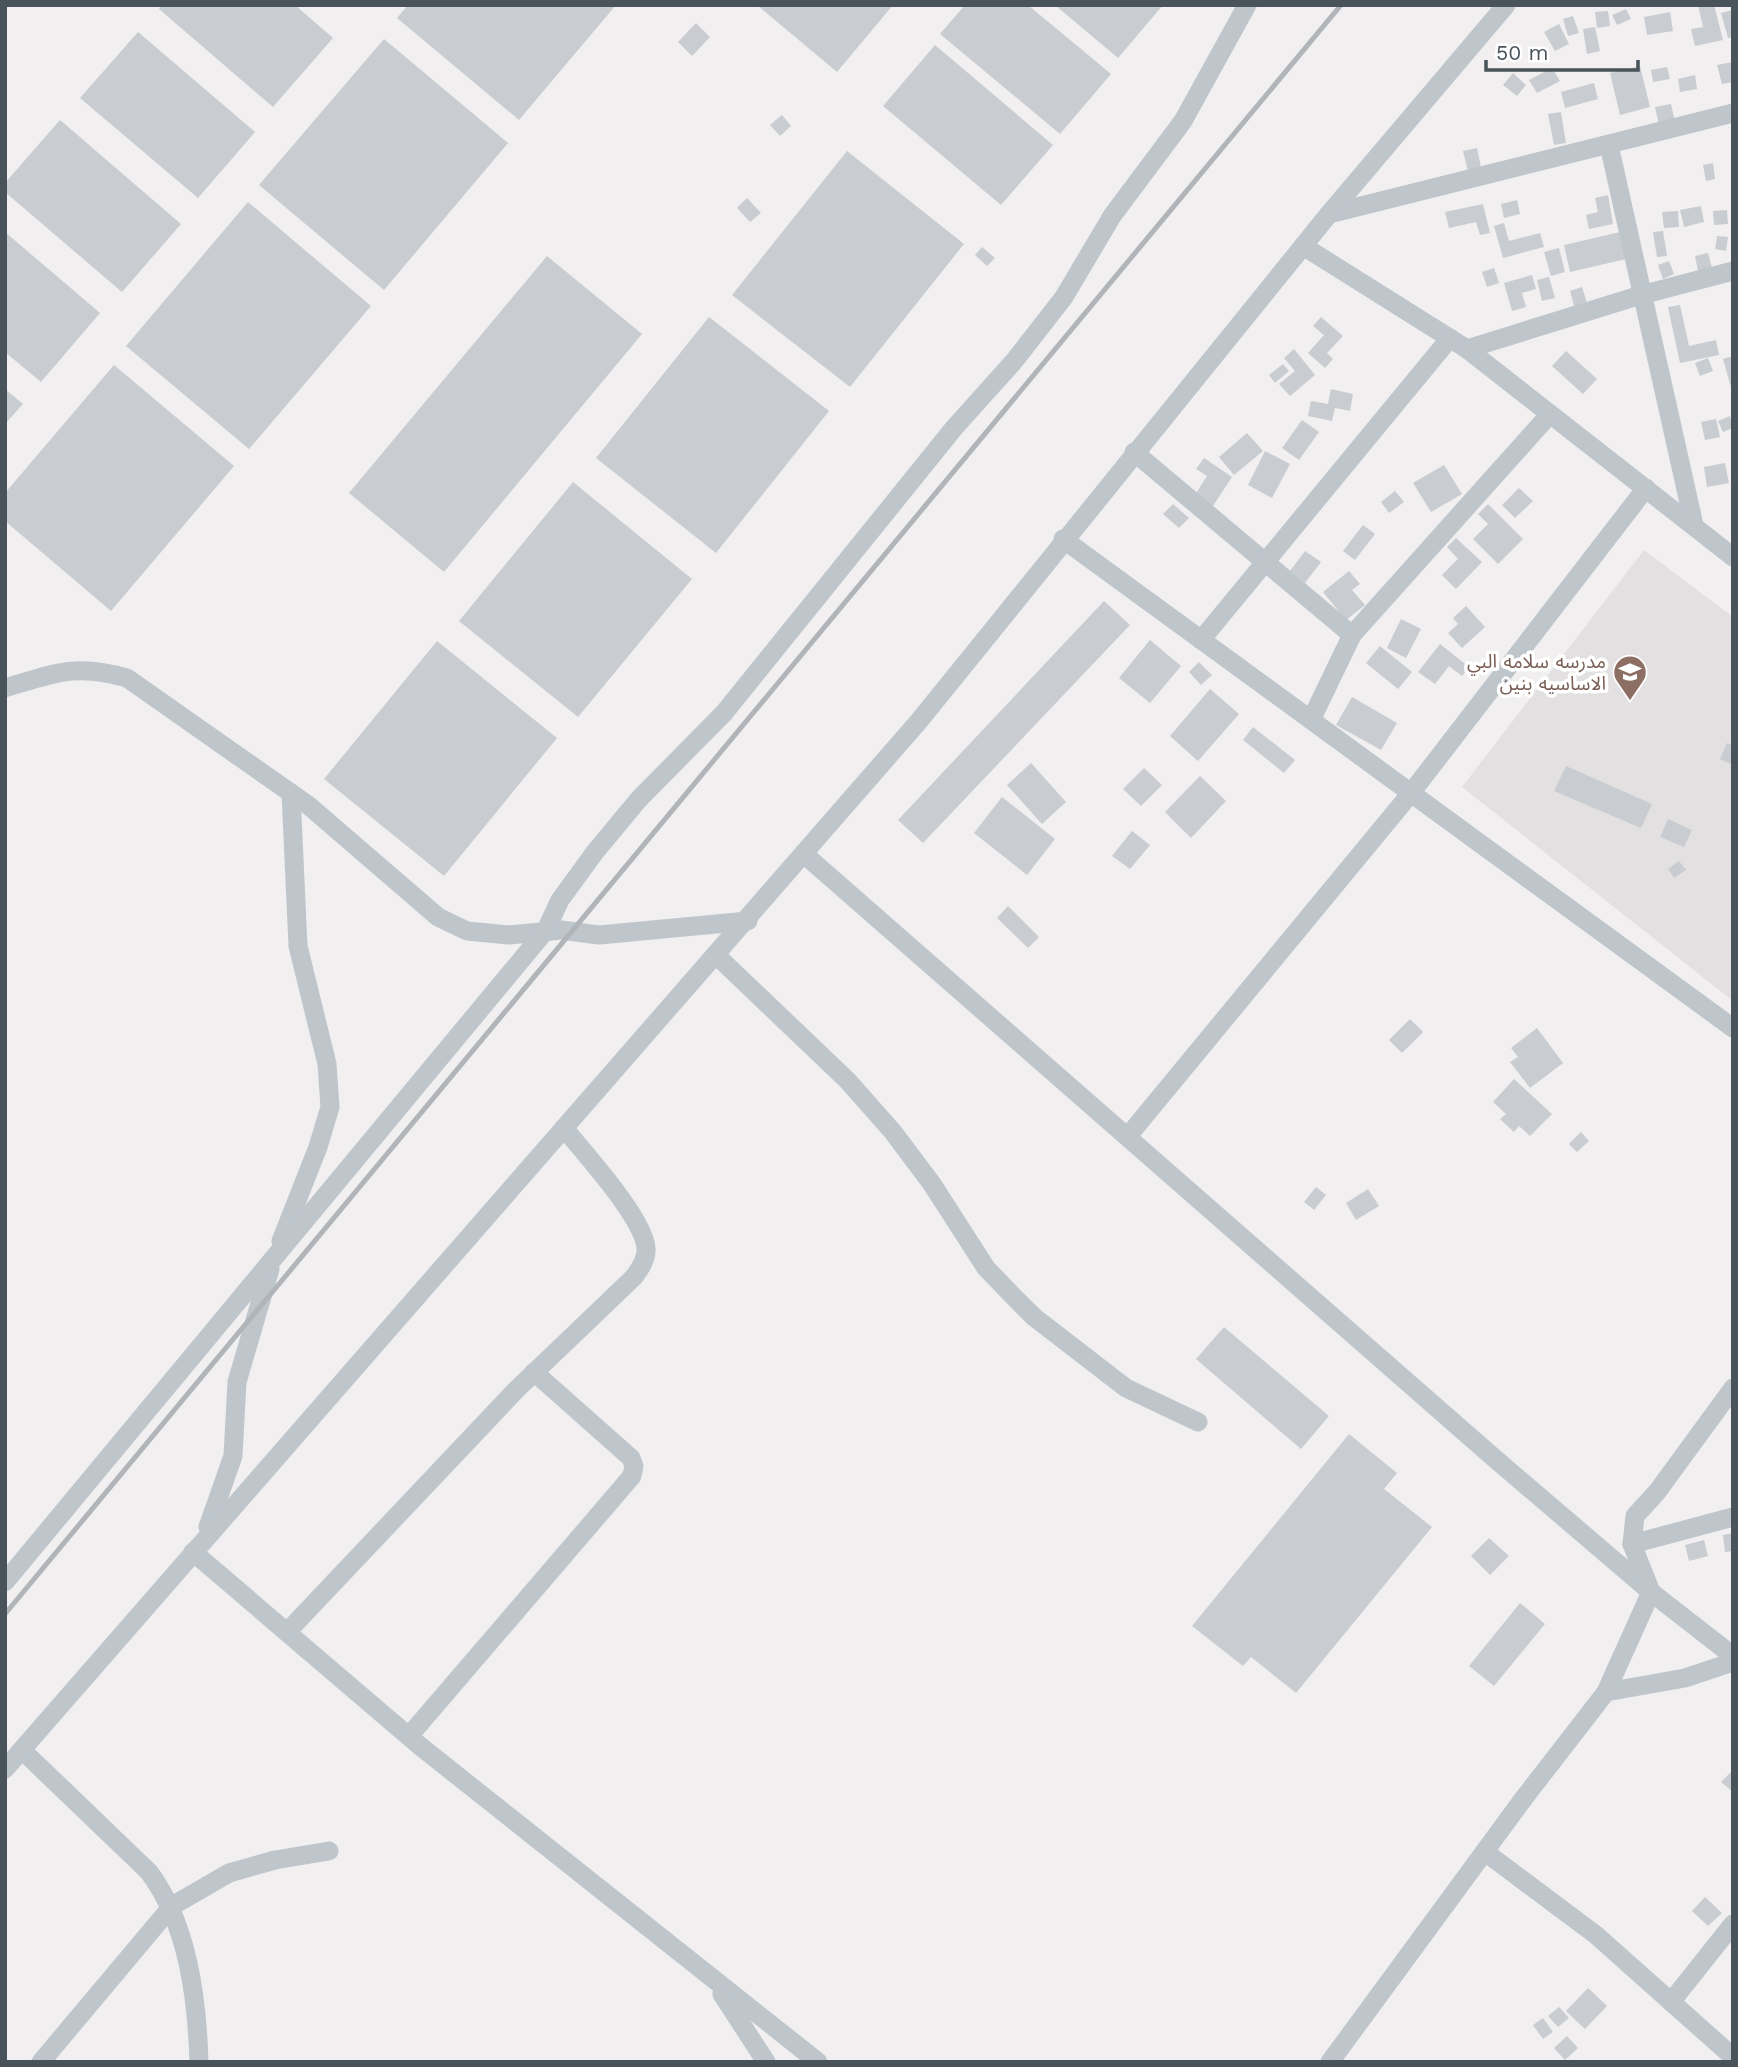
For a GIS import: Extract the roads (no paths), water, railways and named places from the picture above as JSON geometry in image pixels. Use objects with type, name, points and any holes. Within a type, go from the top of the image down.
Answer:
[{"type":"street","points":[[5,1582],[546,930],[560,900],[595,852],[639,799],[724,713],[954,428],[1015,360],[1064,297],[1112,216],[1183,121],[1248,5]]},
{"type":"street","points":[[5,1769],[197,1546],[805,855],[919,721],[1063,539],[1329,214],[1506,5]]},
{"type":"street","points":[[1329,214],[1733,113]]},
{"type":"street","points":[[1609,145],[1694,525]]},
{"type":"street","points":[[1303,246],[1467,349],[1733,557]]},
{"type":"street","points":[[1467,349],[1641,295],[1733,271]]},
{"type":"street","points":[[1201,640],[1450,338]]},
{"type":"street","points":[[1311,720],[1352,635],[1550,414]]},
{"type":"street","points":[[1134,453],[1267,561],[1352,635]]},
{"type":"street","points":[[1128,1136],[1411,793],[1646,488]]},
{"type":"street","points":[[1063,539],[1733,1028]]},
{"type":"street","points":[[5,688],[64,671],[96,669],[127,678],[291,793],[438,917],[467,931],[487,934],[546,930],[630,933],[748,921]]},
{"type":"street","points":[[197,1546],[233,1455],[237,1382],[273,1259],[318,1146],[330,1107],[327,1064],[298,946],[291,793]]},
{"type":"street","points":[[805,855],[1049,1071],[1128,1136],[1650,1592],[1733,1656]]},
{"type":"street","points":[[717,956],[848,1081],[893,1132],[932,1184],[986,1268],[1034,1317],[1126,1388],[1198,1422]]},
{"type":"street","points":[[287,1632],[534,1372],[634,1277],[647,1250],[641,1230],[564,1128]]},
{"type":"street","points":[[409,1736],[632,1476],[634,1466],[631,1458],[534,1372]]},
{"type":"street","points":[[1330,2062],[1606,1692],[1650,1592],[1632,1544],[1636,1516],[1657,1492],[1733,1388]]},
{"type":"street","points":[[1632,1544],[1733,1517]]},
{"type":"street","points":[[197,1546],[287,1632],[409,1736],[818,2062]]},
{"type":"street","points":[[1606,1692],[1685,1678],[1733,1662]]},
{"type":"street","points":[[22,1750],[149,1872],[172,1906],[190,1986],[199,2062]]},
{"type":"street","points":[[41,2062],[172,1906],[229,1873],[330,1851]]},
{"type":"street","points":[[1485,1852],[1596,1935],[1733,2057]]},
{"type":"street","points":[[1671,2002],[1733,1924]]},
{"type":"street","points":[[712,1979],[766,2062]]},
{"type":"railway","points":[[5,1614],[1341,5]]},
{"type":"place","name":"مدرسه سلامه البي الاساسيه بنين","points":[[1630,702]]}]
